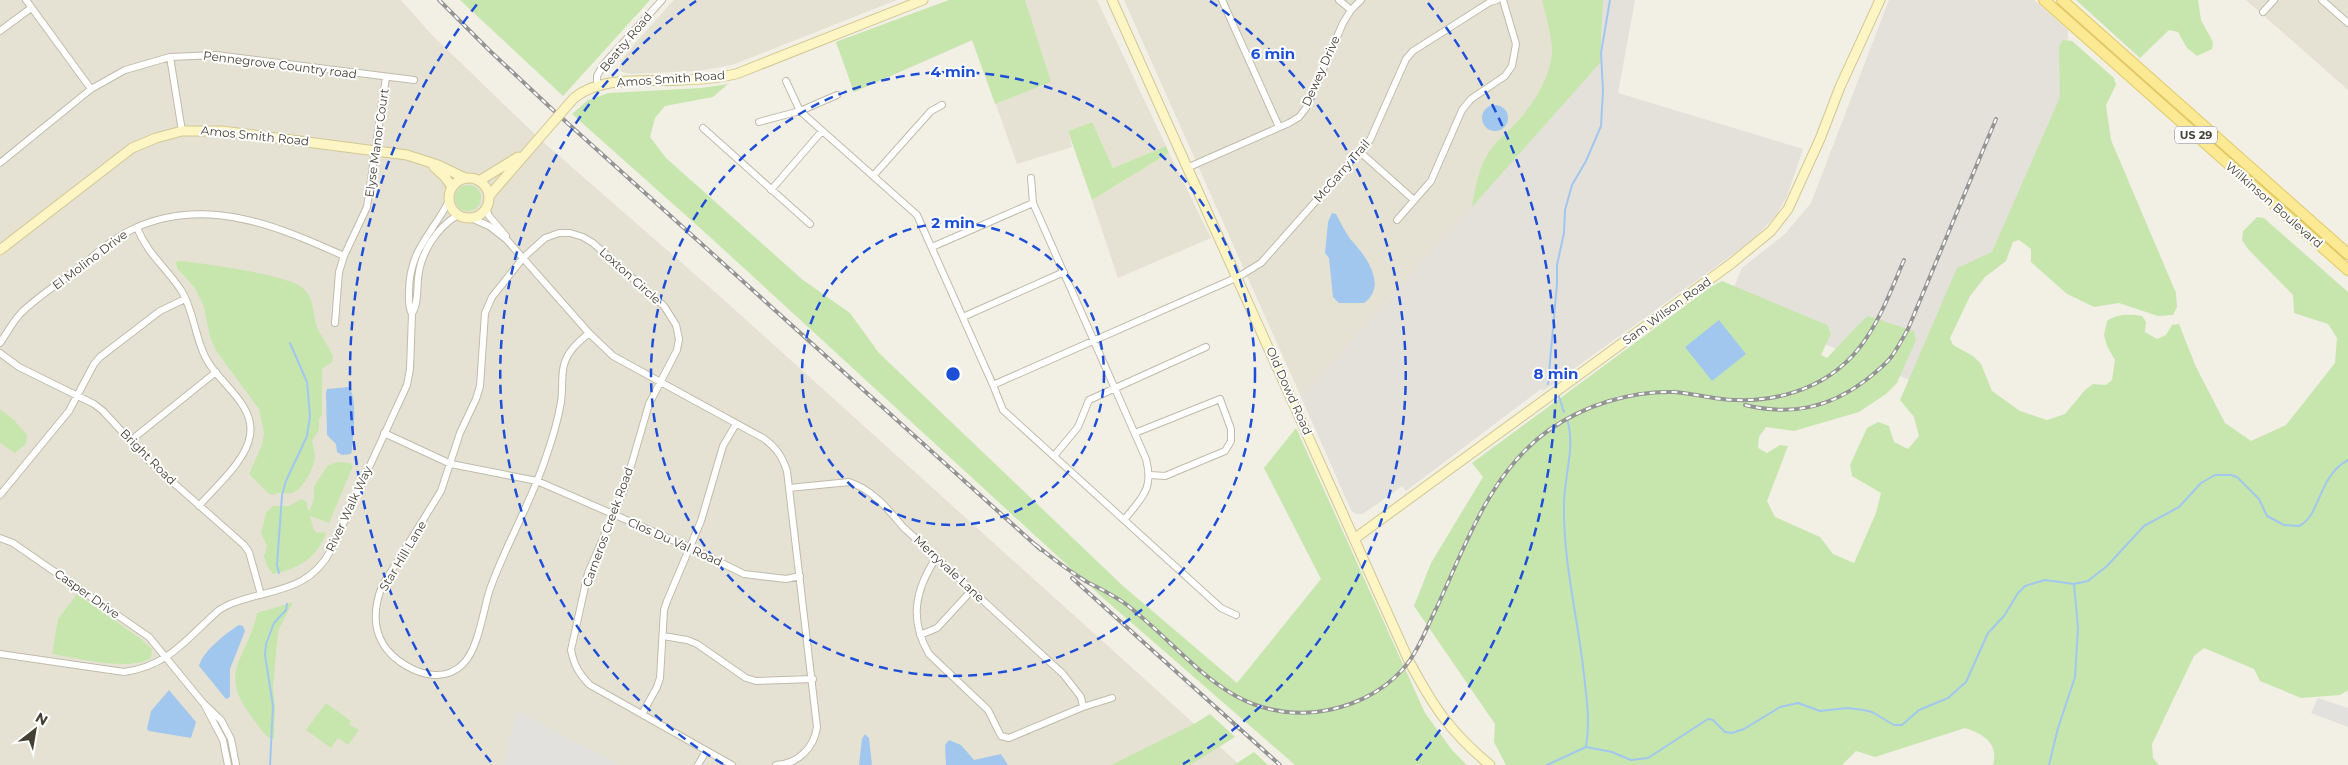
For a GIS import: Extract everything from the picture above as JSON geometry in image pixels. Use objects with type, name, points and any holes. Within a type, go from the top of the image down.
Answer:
[{"type":"main road","name":"Wilkinson Boulevard","points":[[2044,0],[2348,270]]},
{"type":"main road","name":"Wilkinson Boulevard","points":[[2062,0],[2348,254]]},
{"type":"street","points":[[26,0],[91,89]]},
{"type":"street","name":"Beatty Road","points":[[597,86],[597,76],[603,66],[662,0]]},
{"type":"street","name":"Amos Smith Road","points":[[489,196],[522,155],[574,98],[597,86],[619,83],[703,79],[736,74],[923,0]]},
{"type":"street","name":"Old Dowd Road","points":[[1112,0],[1189,167],[1409,661],[1431,702],[1451,729],[1490,765]]},
{"type":"street","points":[[1222,0],[1280,127]]},
{"type":"street","points":[[1339,0],[1351,10]]},
{"type":"street","name":"Dewey Drive","points":[[1189,167],[1299,117],[1306,108],[1343,23],[1351,10],[1362,0]]},
{"type":"street","name":"McGarry Trail","points":[[994,385],[1238,277],[1261,264],[1360,152],[1374,133],[1406,59],[1413,51],[1490,2],[1497,0]]},
{"type":"street","points":[[1397,220],[1431,181],[1462,110],[1471,99],[1505,76],[1512,66],[1516,44],[1503,0]]},
{"type":"street","name":"Sam Wilson Road","points":[[1354,539],[1732,263],[1777,226],[1796,195],[1840,87],[1880,0]]},
{"type":"street","points":[[2263,12],[2274,0]]},
{"type":"street","points":[[2322,0],[2348,23]]},
{"type":"street","points":[[0,31],[31,8]]},
{"type":"street","name":"Pennegrove Country road","points":[[0,163],[91,89],[125,70],[170,57],[216,55],[414,80]]},
{"type":"street","points":[[170,57],[182,131]]},
{"type":"street","name":"Elyse Manor Court","points":[[335,323],[339,272],[344,256],[368,207],[386,77]]},
{"type":"street","points":[[786,81],[800,111],[917,215],[1004,410],[1221,608],[1236,615]]},
{"type":"street","points":[[759,122],[800,111],[837,94]]},
{"type":"street","points":[[873,176],[931,111],[942,105]]},
{"type":"street","points":[[703,128],[810,224]]},
{"type":"street","name":"Amos Smith Road","points":[[0,250],[132,148],[156,138],[182,131],[222,131],[407,155],[465,178]]},
{"type":"street","points":[[771,190],[822,131]]},
{"type":"street","points":[[1360,152],[1414,200]]},
{"type":"street","name":"Amos Smith Road","points":[[480,181],[522,155]]},
{"type":"street","name":"Amos Smith Road","points":[[426,161],[445,177],[452,187]]},
{"type":"street","points":[[470,218],[482,213],[486,208],[489,196],[480,181],[465,178],[452,187],[449,201],[458,214],[489,226],[507,240],[589,333],[623,363],[736,424],[776,449],[785,465],[817,719],[814,740],[800,757],[787,763],[776,765]]},
{"type":"street","points":[[1031,178],[1033,203],[1146,459],[1150,475],[1147,492],[1124,520]]},
{"type":"street","name":"River Walk Way","points":[[0,654],[124,672],[145,669],[168,657],[220,610],[234,602],[304,581],[316,571],[326,559],[407,385],[410,369],[412,314],[409,305],[409,281],[413,261],[421,244],[441,217],[449,201]]},
{"type":"street","points":[[932,247],[1033,203]]},
{"type":"street","points":[[486,208],[489,216],[504,232],[507,240]]},
{"type":"street","name":"El Molino Drive","points":[[0,343],[21,313],[108,245],[137,228],[176,214],[218,214],[288,232],[344,256]]},
{"type":"street","name":"River Walk Way","points":[[412,314],[416,307],[419,271],[425,253],[440,231],[458,214]]},
{"type":"street","points":[[137,228],[147,250],[181,290],[208,363],[246,412],[251,424],[250,438],[242,456],[199,506]]},
{"type":"street","name":"Loxton Circle","points":[[523,258],[539,242],[552,235],[565,233],[583,237],[593,243],[664,306],[673,319],[679,339],[675,355],[660,383]]},
{"type":"street","name":"Star Hill Lane","points":[[523,258],[492,298],[485,313],[480,386],[471,411],[460,433],[441,491],[382,586],[374,615],[380,639],[388,651],[397,660],[419,673],[444,675],[463,664],[472,650],[490,588],[537,482],[561,403],[564,365],[569,352],[589,333]]},
{"type":"street","points":[[963,317],[1064,272]]},
{"type":"street","points":[[0,495],[69,411],[94,364],[100,357],[160,311],[185,299]]},
{"type":"street","points":[[1054,456],[1078,427],[1089,400],[1206,347]]},
{"type":"street","name":"Bright Road","points":[[0,353],[19,367],[103,411],[150,462],[244,545],[249,552],[261,595]]},
{"type":"street","points":[[130,441],[216,372]]},
{"type":"street","name":"Carneros Creek Road","points":[[660,383],[649,404],[624,490],[588,573],[571,650],[573,663],[581,676],[590,685],[732,765]]},
{"type":"street","points":[[1135,433],[1220,399],[1223,406],[1231,430],[1232,441],[1225,451],[1166,476],[1150,475]]},
{"type":"street","points":[[642,714],[660,678],[667,601],[701,521],[723,446],[736,424]]},
{"type":"street","name":"Clos Du Val Road","points":[[384,433],[451,464],[537,482],[691,548],[744,574],[786,579],[800,576]]},
{"type":"street","name":"Merryvale Lane","points":[[789,488],[830,482],[858,484],[886,507],[903,528],[1063,674],[1081,697],[1083,707]]},
{"type":"street","name":"Casper Drive","points":[[0,538],[13,543],[149,636],[168,657],[204,704]]},
{"type":"street","points":[[936,558],[919,589],[917,622],[920,635],[929,654],[988,710],[1002,736],[1008,738],[1083,707],[1112,698]]},
{"type":"street","points":[[920,635],[938,628],[972,590]]},
{"type":"street","points":[[663,636],[697,644],[746,678],[756,681],[813,679]]},
{"type":"street","points":[[204,704],[223,740],[228,765]]},
{"type":"street","points":[[204,704],[218,716],[229,733],[236,765]]},
{"type":"street","points":[[698,765],[706,751]]},
{"type":"shaded area","points":[[0,0],[401,0],[431,34],[542,141],[723,299],[1240,765],[0,765]]},
{"type":"shaded area","points":[[674,0],[897,0],[732,65],[699,71],[630,74],[622,72],[619,68],[628,51]]},
{"type":"shaded area","points":[[949,0],[1097,0],[1166,146],[1113,168],[1091,122],[1068,131],[1072,147],[1017,164],[973,40],[854,92],[836,42]]},
{"type":"shaded area","points":[[1124,0],[1603,0],[1600,63],[1301,397]]},
{"type":"shaded area","points":[[1603,0],[1635,0],[1618,93],[1803,149],[1787,196],[1775,217],[1750,242],[1543,391],[1541,389],[1406,491],[1402,486],[1363,514],[1355,514],[1351,510],[1301,397],[1600,63]]},
{"type":"shaded area","points":[[1889,0],[2034,0],[2068,30],[2067,92],[1995,259],[1965,264],[1914,382],[1728,303],[1742,268],[1785,234],[1811,203]]},
{"type":"shaded area","points":[[2246,0],[2348,0],[2348,90]]},
{"type":"shaded area","points":[[1169,153],[1211,238],[1118,278],[1092,200]]},
{"type":"shaded area","points":[[2318,698],[2348,708],[2348,727],[2311,713]]},
{"type":"shaded area","points":[[516,710],[578,744],[622,765],[504,765]]},
{"type":"green space","points":[[460,0],[650,0],[563,96]]},
{"type":"green space","points":[[949,0],[1025,0],[1051,82],[995,104],[972,40],[854,92],[836,42]]},
{"type":"green space","points":[[1542,0],[1603,0],[1600,63],[1472,207],[1483,162],[1496,142],[1522,116],[1535,99],[1549,69],[1552,49]]},
{"type":"green space","points":[[2076,0],[2198,0],[2201,20],[2213,42],[2212,49],[2197,56],[2187,48],[2178,32],[2169,30],[2140,58]]},
{"type":"green space","points":[[2063,40],[2072,41],[2114,78],[2116,85],[2106,105],[2111,140],[2176,293],[2177,307],[2173,315],[2158,316],[2119,303],[2094,307],[2067,294],[2031,262],[2031,249],[2019,240],[2013,242],[2006,261],[1985,277],[1970,296],[1950,338],[1953,345],[1973,356],[1981,364],[1992,391],[2020,411],[2047,420],[2065,414],[2085,390],[2093,384],[2106,385],[2112,380],[2115,360],[2107,346],[2104,335],[2107,321],[2123,315],[2142,316],[2146,322],[2145,332],[2157,339],[2166,335],[2172,325],[2179,324],[2196,367],[2225,423],[2251,441],[2286,425],[2335,363],[2337,338],[2328,324],[2294,313],[2293,295],[2248,249],[2242,240],[2243,231],[2257,217],[2264,218],[2348,292],[2348,690],[2340,695],[2301,698],[2260,681],[2254,669],[2204,648],[2194,656],[2152,744],[2153,758],[2159,765],[1993,765],[1994,751],[1992,746],[1978,733],[1965,728],[1875,757],[1856,751],[1842,765],[1506,765],[1494,742],[1495,724],[1414,606],[1431,563],[1483,477],[1472,463],[1712,286],[1722,281],[1827,325],[1831,334],[1821,355],[1827,358],[1868,316],[1914,331],[1916,340],[1897,383],[1886,394],[1859,412],[1794,431],[1766,427],[1759,437],[1758,448],[1767,453],[1780,445],[1788,446],[1767,501],[1775,517],[1820,537],[1833,554],[1854,563],[1876,513],[1881,493],[1852,476],[1850,465],[1867,428],[1878,422],[1889,426],[1894,442],[1908,449],[1919,436],[1914,417],[1900,400],[1957,268],[1992,252],[2060,97],[2059,46]]},
{"type":"green space","points":[[728,84],[713,97],[665,106],[655,118],[650,137],[666,158],[803,280],[850,313],[879,353],[1123,586],[1237,683],[1321,579],[1264,468],[1296,428],[1425,713],[1452,750],[1467,765],[1295,765],[1103,598],[710,237],[572,114],[588,100],[609,93],[701,88]]},
{"type":"green space","points":[[1092,122],[1113,168],[1166,146],[1169,153],[1092,200],[1068,131]]},
{"type":"green space","points":[[468,185],[477,189],[481,198],[477,207],[468,211],[459,207],[455,198],[459,189]]},
{"type":"green space","points":[[180,261],[264,274],[295,283],[303,288],[309,296],[317,327],[333,357],[332,362],[322,369],[322,415],[319,419],[319,430],[312,441],[315,455],[314,462],[300,488],[292,493],[269,494],[249,474],[262,445],[264,433],[259,409],[217,352],[210,337],[204,307],[195,288],[177,268],[176,262]]},
{"type":"green space","points":[[0,409],[14,420],[27,435],[26,444],[15,453],[0,443]]},
{"type":"green space","points":[[339,462],[350,463],[353,466],[329,523],[310,516],[314,530],[317,533],[325,532],[326,534],[321,543],[311,556],[298,566],[273,574],[267,566],[264,557],[267,546],[261,533],[266,513],[273,506],[289,506],[301,499],[306,501],[309,512],[314,499],[314,486],[328,465]]},
{"type":"green space","points":[[77,594],[141,639],[152,649],[151,658],[130,664],[117,664],[52,654],[58,619]]},
{"type":"green space","points":[[293,602],[279,629],[273,688],[275,706],[274,739],[271,739],[260,729],[241,700],[236,687],[235,675],[257,613]]},
{"type":"green space","points":[[326,703],[351,721],[349,724],[359,730],[348,745],[338,738],[331,748],[306,730]]},
{"type":"green space","points":[[1210,714],[1235,737],[1190,765],[1111,765],[1194,724]]},
{"type":"green space","points":[[1254,752],[1268,765],[1234,765]]},
{"type":"water","points":[[1495,105],[1504,109],[1508,118],[1504,127],[1495,131],[1486,127],[1482,118],[1486,109]]},
{"type":"water","points":[[1332,213],[1336,214],[1372,271],[1374,288],[1371,296],[1364,303],[1339,303],[1333,297],[1329,258],[1325,253],[1328,222]]},
{"type":"water","points":[[1719,320],[1746,354],[1712,381],[1685,347]]},
{"type":"water","points":[[349,387],[352,393],[354,408],[352,450],[351,454],[342,455],[337,452],[336,444],[327,435],[326,393],[327,389]]},
{"type":"water","points":[[239,625],[243,626],[245,631],[230,669],[230,697],[226,699],[199,666],[205,654]]},
{"type":"water","points":[[169,690],[196,722],[191,738],[149,731],[147,729],[151,711]]},
{"type":"water","points":[[865,734],[869,738],[872,765],[859,765],[862,739]]},
{"type":"water","points":[[949,740],[961,745],[974,760],[1001,754],[1008,765],[946,765],[945,745]]},
{"type":"waterway","points":[[1548,384],[1557,265],[1564,233],[1565,210],[1572,185],[1586,161],[1601,126],[1603,91],[1601,53],[1610,0]]},
{"type":"waterway","points":[[279,573],[277,565],[282,495],[286,481],[307,436],[310,416],[307,382],[290,343]]},
{"type":"waterway","points":[[1559,397],[1564,412]]},
{"type":"waterway","points":[[1568,422],[1570,453],[1564,494],[1564,526],[1568,569],[1586,693],[1588,720],[1586,747]]},
{"type":"waterway","points":[[1547,765],[1586,747],[1612,752],[1631,760],[1648,758],[1708,719],[1713,720],[1725,732],[1732,733],[1744,729],[1780,707],[1798,703],[1820,711],[1847,708],[1863,710],[1872,712],[1894,725],[1902,725],[1919,710],[1948,698],[1966,682],[1988,633],[2004,616],[2018,593],[2025,586],[2045,580],[2074,584],[2088,581],[2107,566],[2144,526],[2179,507],[2201,483],[2215,475],[2237,477],[2259,499],[2267,516],[2284,525],[2299,526],[2312,514],[2330,476],[2348,460]]},
{"type":"waterway","points":[[2049,765],[2058,728],[2075,677],[2078,628],[2074,584]]},
{"type":"waterway","points":[[270,765],[273,706],[265,655],[266,644],[274,623],[286,610],[287,604]]},
{"type":"railway","points":[[439,0],[553,110],[1041,550]]},
{"type":"railway","points":[[1745,405],[1778,410],[1809,407],[1824,403],[1852,390],[1890,359],[1908,329],[1996,119]]},
{"type":"railway","points":[[1036,545],[1080,578],[1127,605],[1212,680],[1234,695],[1258,706],[1285,712],[1316,712],[1340,707],[1375,693],[1403,669],[1421,640],[1469,536],[1495,489],[1510,467],[1528,447],[1549,430],[1578,413],[1593,407],[1609,401],[1641,394],[1674,392],[1714,398],[1754,400],[1794,392],[1812,385],[1830,375],[1860,347],[1879,316],[1904,260]]},
{"type":"railway","points":[[1072,578],[1280,765]]}]
